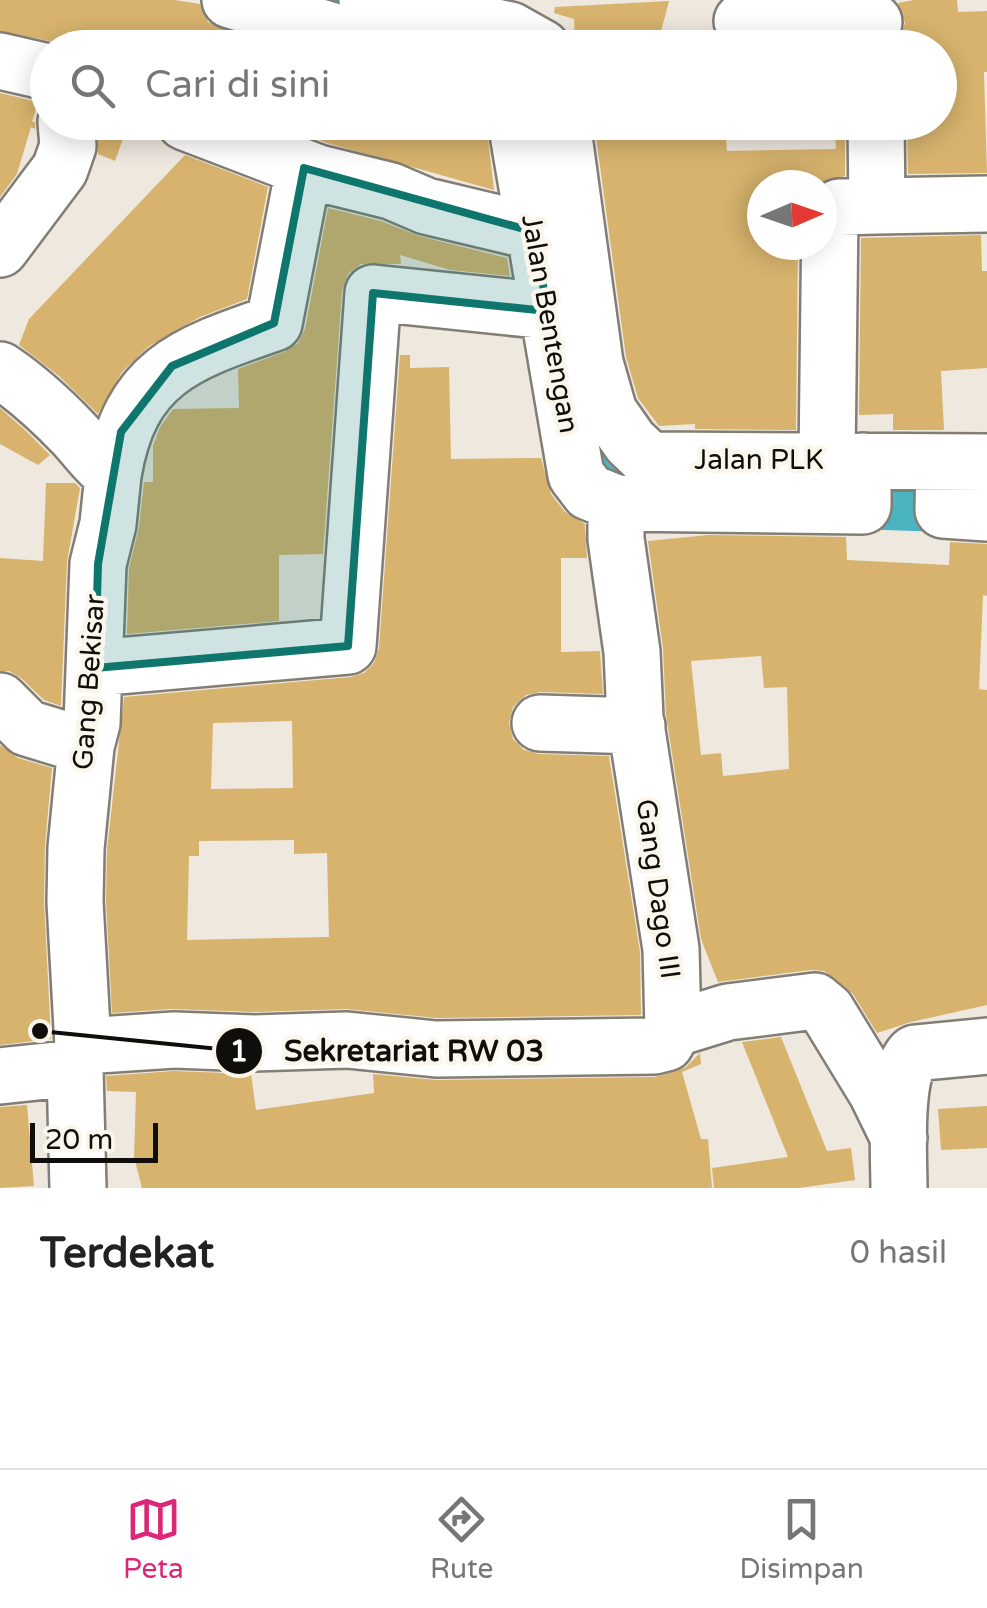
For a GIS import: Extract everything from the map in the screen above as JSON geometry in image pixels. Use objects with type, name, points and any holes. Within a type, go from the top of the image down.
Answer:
[{"type":"street","points":[[230,0],[329,30]]},
{"type":"street","points":[[367,0],[510,30]]},
{"type":"street","points":[[551,0],[553,30]]},
{"type":"street","points":[[742,21],[874,23]]},
{"type":"street","points":[[0,61],[30,68]]},
{"type":"street","points":[[0,249],[60,169],[68,140]]},
{"type":"street","points":[[232,140],[304,168],[390,191],[426,206],[535,232]]},
{"type":"street","name":"Jalan Bentengan","points":[[519,140],[547,311],[575,365]]},
{"type":"street","points":[[563,140],[575,365],[630,442],[635,481]]},
{"type":"street","points":[[876,140],[877,206]]},
{"type":"street","name":"Gang Bekisar","points":[[78,1188],[78,810],[92,728],[98,564],[122,432],[132,410],[161,374],[223,341],[274,324],[304,168]]},
{"type":"street","points":[[855,478],[830,212],[840,207],[987,204]]},
{"type":"street","points":[[95,668],[348,646],[373,292],[547,311]]},
{"type":"street","points":[[0,370],[39,399],[80,440],[90,456],[113,475]]},
{"type":"street","name":"Jalan PLK","points":[[635,481],[855,478],[958,486]]},
{"type":"street","name":"Gang Dago III","points":[[635,481],[616,539],[632,652],[637,726],[672,949],[673,1030]]},
{"type":"street","points":[[0,702],[27,728],[86,746]]},
{"type":"street","points":[[540,723],[637,726]]},
{"type":"street","points":[[0,1076],[174,1040],[347,1040],[436,1049],[654,1046],[666,1043],[673,1030],[728,1012],[815,1001],[832,1019],[900,1163]]},
{"type":"street","points":[[900,1163],[902,1075],[908,1057],[987,1046]]},
{"type":"highlighted area","points":[[304,168],[535,232],[547,311],[373,293],[348,646],[95,668],[98,564],[121,432],[172,366],[274,323]]},
{"type":"building","points":[[0,0],[175,0],[200,4],[208,22],[226,30],[30,30],[30,37],[0,31]]},
{"type":"building","points":[[957,0],[958,12],[987,11],[987,173],[908,174],[907,140],[957,140],[957,30],[903,30],[905,23],[898,3]]},
{"type":"building","points":[[669,1],[661,30],[574,30],[574,19],[554,13],[555,7]]},
{"type":"building","points":[[0,93],[30,100],[30,130],[17,174],[0,197]]},
{"type":"building","points":[[98,140],[123,140],[115,161],[98,154]]},
{"type":"building","points":[[319,140],[488,140],[494,190]]},
{"type":"building","points":[[596,140],[726,140],[727,151],[836,149],[836,140],[845,140],[845,176],[837,178],[837,170],[747,170],[747,260],[798,260],[796,430],[695,429],[695,424],[659,426],[638,398],[626,357]]},
{"type":"building","points":[[185,155],[268,187],[247,299],[200,317],[149,346],[122,372],[98,414],[19,345],[29,319]]},
{"type":"building","points":[[328,208],[507,258],[510,276],[450,270],[400,255],[401,264],[361,264],[348,274],[342,291],[323,554],[279,555],[279,621],[127,634],[129,568],[144,482],[153,482],[153,446],[160,427],[173,409],[239,408],[238,369],[298,343],[305,329]]},
{"type":"building","points":[[981,235],[982,271],[987,271],[987,368],[941,371],[944,430],[893,430],[893,414],[859,415],[861,238]]},
{"type":"building","points":[[400,355],[410,355],[410,368],[449,367],[451,459],[541,458],[551,494],[565,512],[585,524],[587,558],[561,558],[561,652],[600,651],[603,694],[526,695],[513,707],[509,723],[513,739],[524,750],[609,756],[640,952],[641,1015],[437,1018],[346,1009],[112,1013],[107,850],[124,697],[351,677],[364,673],[374,663],[379,648]],"holes":[[[292,721],[293,788],[211,789],[213,723]],[[294,840],[294,854],[327,853],[329,937],[187,940],[189,856],[199,856],[199,841]]]},
{"type":"building","points":[[0,408],[50,455],[38,465],[0,444]]},
{"type":"building","points":[[46,483],[75,483],[80,488],[67,562],[61,706],[44,700],[9,671],[0,671],[0,558],[43,561]]},
{"type":"building","points":[[708,535],[846,537],[847,560],[949,565],[950,542],[987,544],[979,689],[987,690],[987,1005],[877,1033],[853,994],[824,971],[718,982],[701,939],[666,715],[663,648],[648,541]],"holes":[[[761,656],[764,688],[787,687],[789,769],[723,776],[721,753],[701,755],[691,661]]]},
{"type":"building","points":[[0,745],[18,758],[52,768],[44,901],[51,1039],[0,1045]]},
{"type":"building","points":[[781,1037],[827,1151],[851,1148],[855,1180],[799,1188],[714,1188],[712,1168],[788,1157],[742,1042]]},
{"type":"building","points":[[700,1053],[701,1064],[682,1072],[701,1139],[708,1139],[712,1188],[142,1188],[134,1157],[136,1092],[107,1091],[106,1076],[174,1071],[251,1074],[256,1110],[374,1093],[373,1074],[436,1080],[655,1077],[685,1068]]},
{"type":"building","points":[[27,1105],[34,1186],[0,1188],[0,1107]]},
{"type":"building","points":[[987,1106],[987,1148],[941,1150],[938,1109]]},
{"type":"waterway","points":[[329,0],[408,30]]},
{"type":"waterway","points":[[581,348],[607,483],[987,496]]},
{"type":"place","name":"Sekretariat RW 03","points":[[40,1031]]}]
